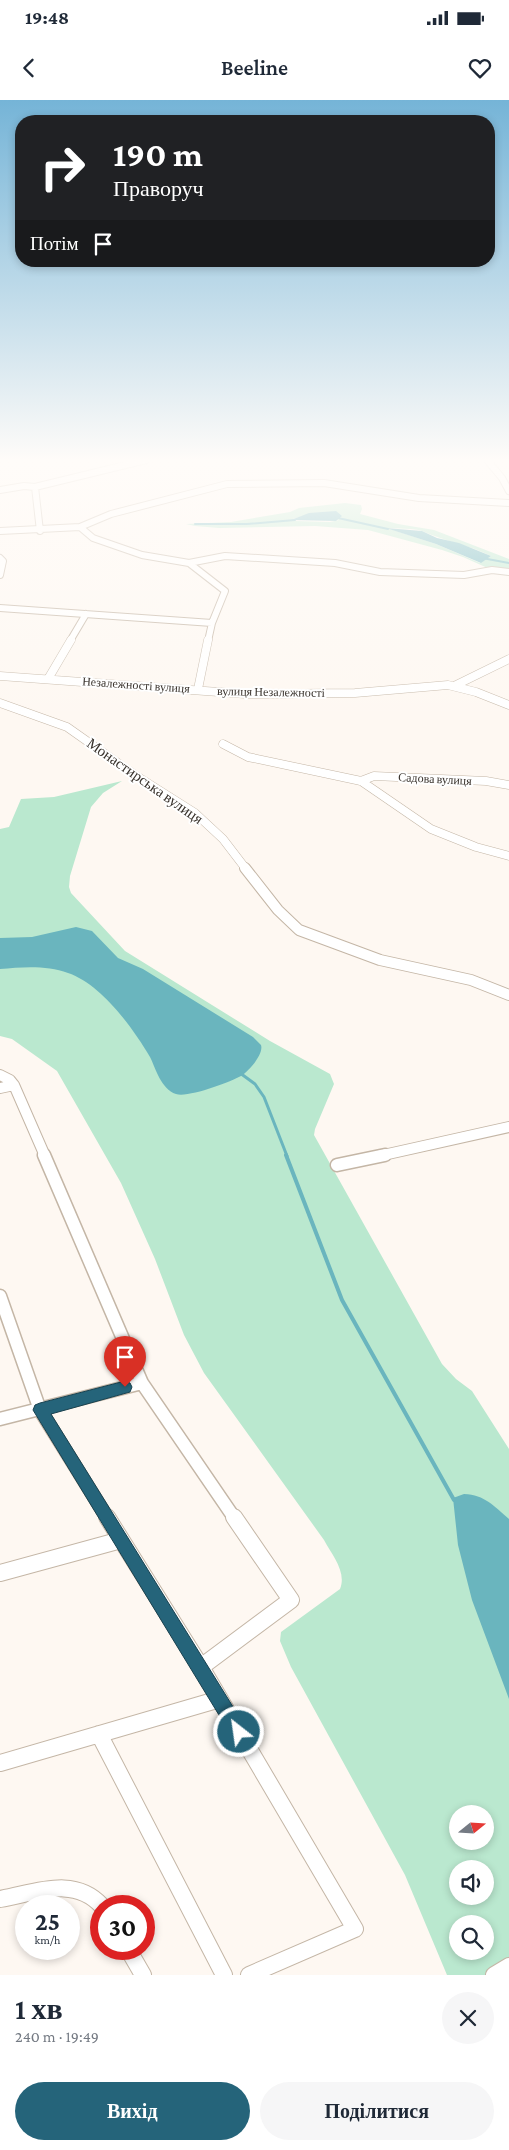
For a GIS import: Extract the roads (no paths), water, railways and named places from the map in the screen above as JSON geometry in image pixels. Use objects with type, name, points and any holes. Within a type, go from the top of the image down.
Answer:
[{"type":"street","points":[[120,548],[142,555],[189,564],[225,556],[335,563],[380,572],[464,575],[492,570],[509,572]]},
{"type":"street","points":[[0,558],[3,561],[0,575]]},
{"type":"street","points":[[189,564],[225,591],[212,623],[198,689]]},
{"type":"street","points":[[0,608],[212,623]]},
{"type":"street","points":[[48,679],[86,614]]},
{"type":"street","points":[[454,686],[509,659]]},
{"type":"street","name":"Незалежності вулиця","points":[[0,676],[246,694],[337,694],[434,685],[454,686],[476,692],[509,705]]},
{"type":"street","name":"Монастирська вулиця","points":[[0,703],[67,727],[195,813],[223,839],[278,910],[299,930],[380,960],[471,980],[509,995]]},
{"type":"street","points":[[223,744],[248,757],[361,780],[431,829],[459,841],[509,856]]},
{"type":"street","name":"Садова вулиця","points":[[361,780],[374,776],[509,785]]},
{"type":"street","points":[[0,1075],[10,1080],[14,1085],[142,1383],[291,1600],[201,1668]]},
{"type":"street","points":[[0,1088],[14,1085]]},
{"type":"street","points":[[337,1165],[445,1143],[509,1127]]},
{"type":"street","points":[[1,1301],[40,1410],[220,1699],[356,1929],[249,1975]]},
{"type":"street","points":[[0,1419],[142,1383]]},
{"type":"street","points":[[0,1573],[122,1540]]},
{"type":"street","points":[[0,1763],[220,1699]]},
{"type":"street","points":[[99,1734],[224,1975]]},
{"type":"street","points":[[0,1899],[66,1887],[77,1888],[91,1895]]},
{"type":"street","points":[[134,1960],[143,1975]]},
{"type":"street","points":[[494,1975],[509,1966]]},
{"type":"water","points":[[444,548],[470,548],[491,556],[481,563]]},
{"type":"water","points":[[76,927],[92,931],[118,958],[143,969],[253,1037],[261,1045],[260,1053],[255,1062],[241,1076],[228,1082],[199,1092],[182,1095],[176,1094],[166,1088],[135,1033],[115,1008],[92,987],[60,970],[26,967],[0,969],[0,938],[32,937]]},
{"type":"water","points":[[464,1494],[484,1499],[509,1519],[509,1699],[472,1600],[458,1545],[453,1498]]},
{"type":"waterway","points":[[482,558],[509,563]]},
{"type":"waterway","points":[[240,1073],[255,1084],[264,1097],[287,1156]]},
{"type":"waterway","points":[[286,1155],[342,1300],[454,1500]]}]
